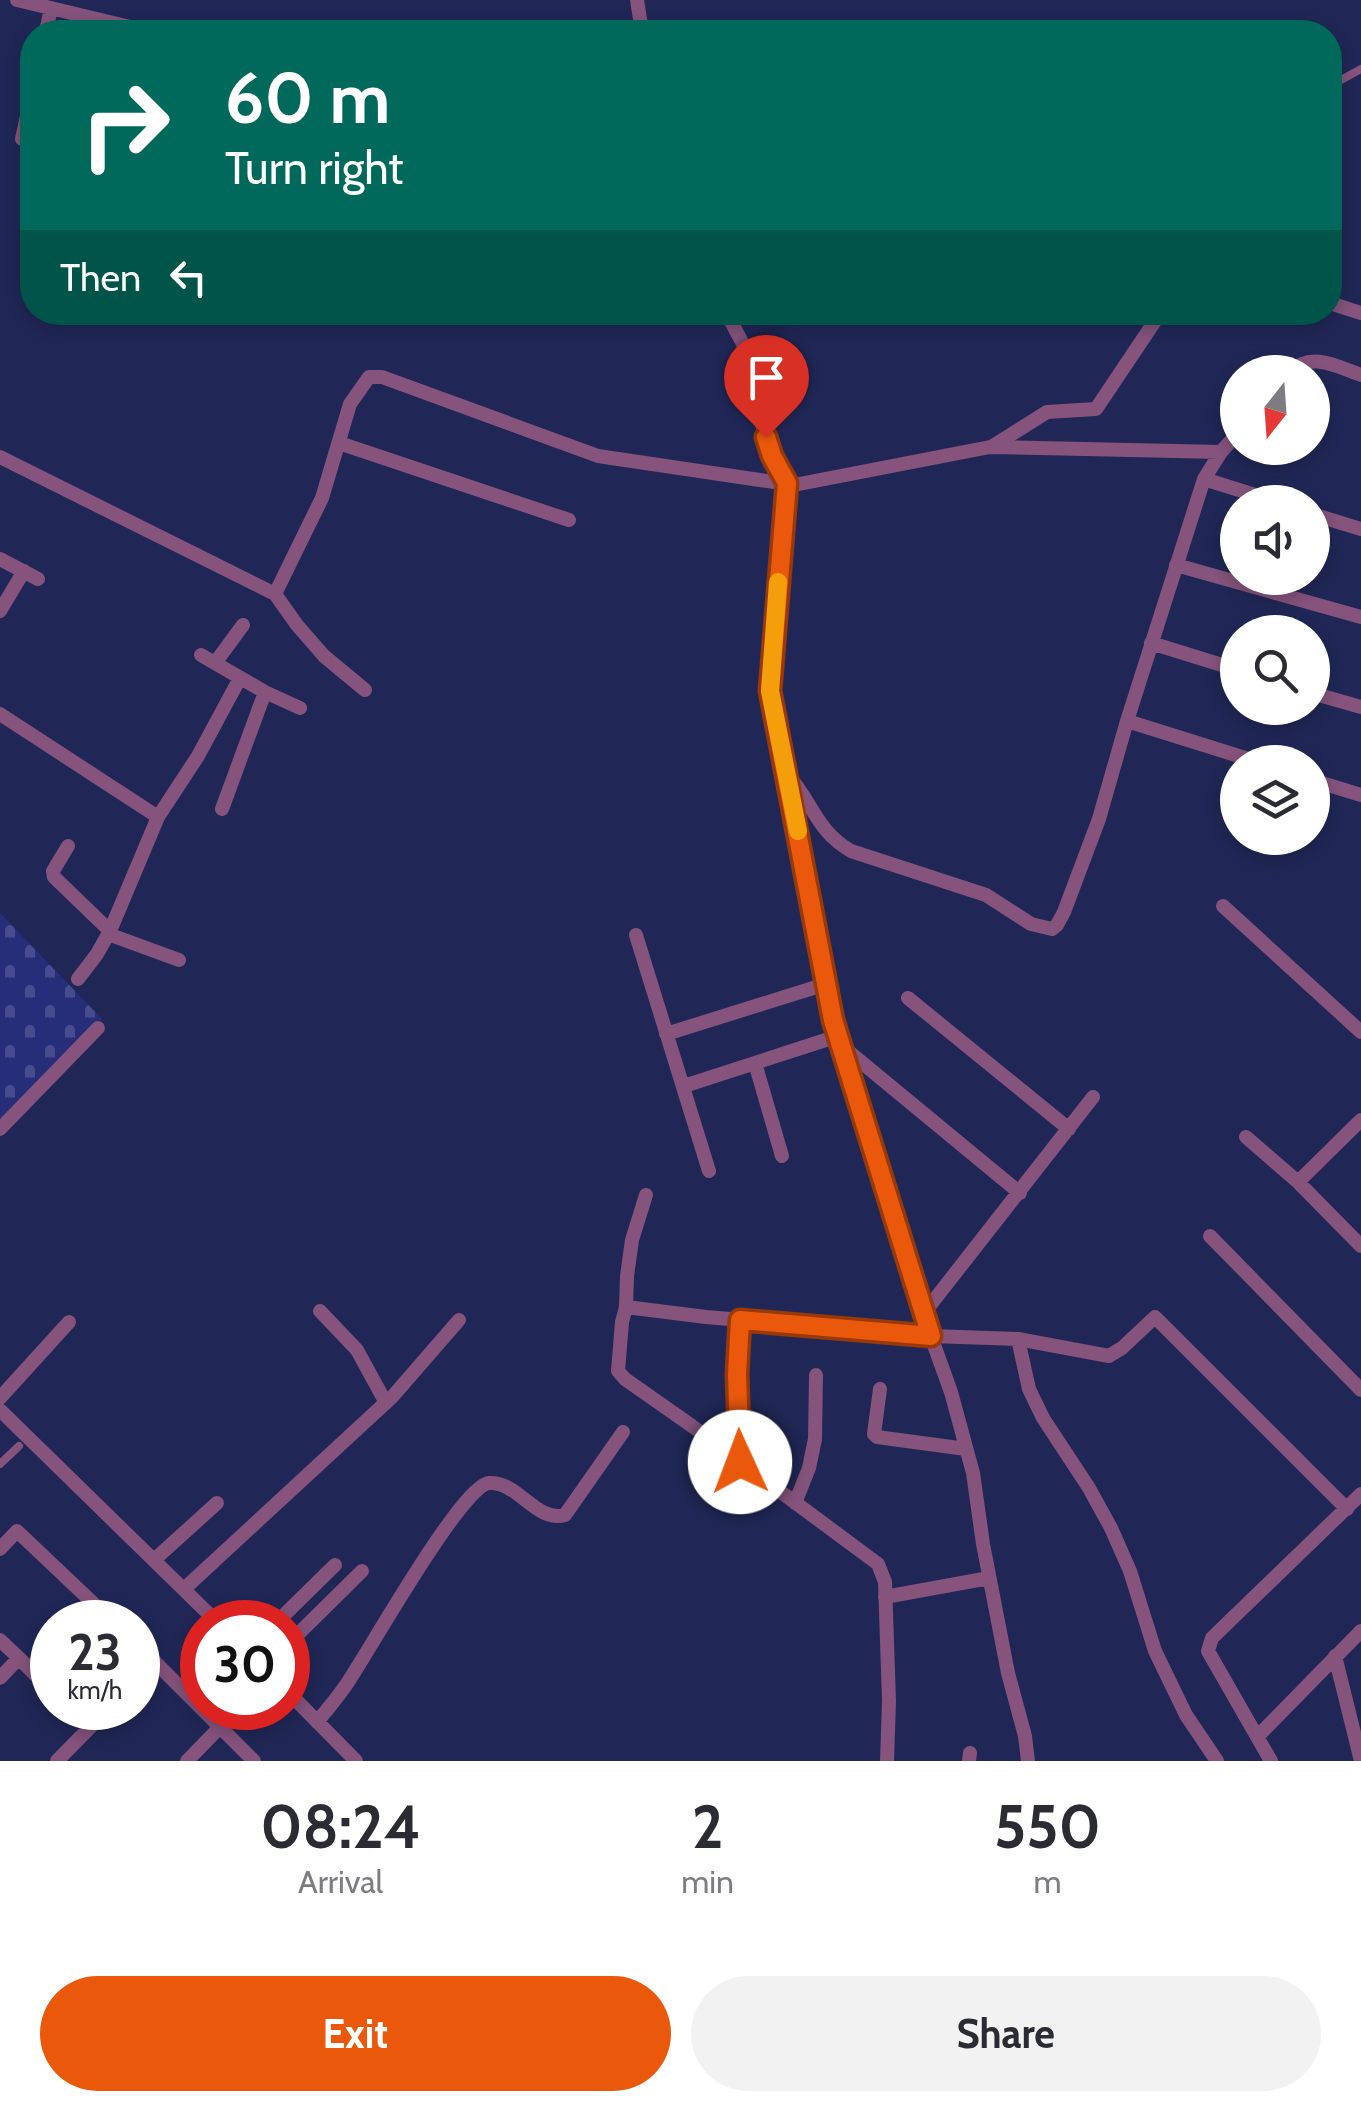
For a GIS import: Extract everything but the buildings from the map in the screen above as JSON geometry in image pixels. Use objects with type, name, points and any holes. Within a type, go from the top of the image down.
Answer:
[{"type":"street","points":[[21,0],[101,20]]},
{"type":"street","points":[[48,20],[51,8]]},
{"type":"street","points":[[733,325],[752,361],[760,418],[772,456],[787,483],[770,691],[826,984],[973,1473],[989,1578],[1028,1761]]},
{"type":"street","points":[[990,447],[1047,412],[1096,409],[1152,325]]},
{"type":"street","points":[[1330,364],[1361,376]]},
{"type":"street","points":[[275,594],[322,498],[350,404],[369,377],[382,377],[598,456],[794,485],[990,447],[1220,452]]},
{"type":"street","points":[[338,443],[569,520]]},
{"type":"street","points":[[786,773],[800,788],[818,822],[834,841],[851,851],[986,894],[1031,924],[1052,929],[1057,926],[1099,819],[1204,480],[1220,454]]},
{"type":"street","points":[[0,457],[275,594],[324,656],[366,690]]},
{"type":"street","points":[[1204,480],[1220,485]]},
{"type":"street","points":[[1330,520],[1361,529]]},
{"type":"street","points":[[0,559],[31,575],[0,611]]},
{"type":"street","points":[[1176,564],[1361,618]]},
{"type":"street","points":[[242,625],[208,659],[300,708]]},
{"type":"street","points":[[1151,643],[1220,664]]},
{"type":"street","points":[[78,979],[109,932],[158,817],[198,756],[240,678]]},
{"type":"street","points":[[222,809],[265,692]]},
{"type":"street","points":[[1330,698],[1361,707]]},
{"type":"street","points":[[0,714],[158,817]]},
{"type":"street","points":[[1127,721],[1220,750]]},
{"type":"street","points":[[1330,786],[1361,795]]},
{"type":"street","points":[[68,846],[53,871],[54,876],[109,932],[179,960]]},
{"type":"street","points":[[1223,906],[1361,1032]]},
{"type":"street","points":[[636,935],[709,1171]]},
{"type":"street","points":[[666,1034],[826,984]]},
{"type":"street","points":[[908,998],[1069,1129]]},
{"type":"street","points":[[0,1128],[98,1028]]},
{"type":"street","points":[[684,1086],[840,1040]]},
{"type":"street","points":[[840,1040],[1020,1193]]},
{"type":"street","points":[[754,1063],[782,1156]]},
{"type":"street","points":[[924,1313],[1093,1097]]},
{"type":"street","points":[[1298,1182],[1361,1120]]},
{"type":"street","points":[[1246,1136],[1361,1246]]},
{"type":"street","points":[[646,1196],[633,1230],[618,1371],[878,1564],[885,1582],[888,1761]]},
{"type":"street","points":[[1210,1236],[1361,1390]]},
{"type":"street","points":[[626,1307],[706,1318],[1018,1339],[1109,1356],[1155,1317],[1346,1509]]},
{"type":"street","points":[[320,1311],[357,1350],[386,1403]]},
{"type":"street","points":[[184,1589],[386,1403],[459,1320]]},
{"type":"street","points":[[740,1320],[740,1462]]},
{"type":"street","points":[[0,1398],[69,1322]]},
{"type":"street","points":[[1018,1339],[1029,1389],[1111,1528],[1130,1572],[1155,1652],[1186,1715],[1217,1761]]},
{"type":"street","points":[[796,1503],[815,1439],[816,1375]]},
{"type":"street","points":[[880,1389],[874,1434],[877,1437],[966,1449]]},
{"type":"street","points":[[0,1410],[195,1600]]},
{"type":"street","points":[[318,1722],[422,1563],[480,1486],[502,1485],[548,1515],[565,1515],[623,1432]]},
{"type":"street","points":[[1271,1761],[1208,1645],[1361,1494]]},
{"type":"street","points":[[154,1560],[217,1503]]},
{"type":"street","points":[[0,1549],[17,1532],[90,1600]]},
{"type":"street","points":[[300,1600],[336,1565]]},
{"type":"street","points":[[310,1622],[362,1571]]},
{"type":"street","points":[[885,1597],[989,1578]]},
{"type":"street","points":[[1257,1738],[1361,1632]]},
{"type":"street","points":[[0,1640],[30,1669]]},
{"type":"street","points":[[1335,1656],[1361,1761]]},
{"type":"street","points":[[0,1678],[19,1658]]},
{"type":"street","points":[[160,1667],[180,1688]]},
{"type":"street","points":[[310,1714],[356,1761]]},
{"type":"street","points":[[57,1761],[87,1730]]},
{"type":"street","points":[[187,1761],[216,1730]]},
{"type":"street","points":[[220,1730],[254,1761]]},
{"type":"lane","points":[[0,1464],[19,1446]]},
{"type":"green space","points":[[0,913],[102,1019],[0,1122]]},
{"type":"slow traffic","points":[[778,582],[770,691],[798,831]]},
{"type":"route","points":[[740,1462],[740,1320],[931,1336],[833,1020],[770,691],[787,483],[766,437]]}]
